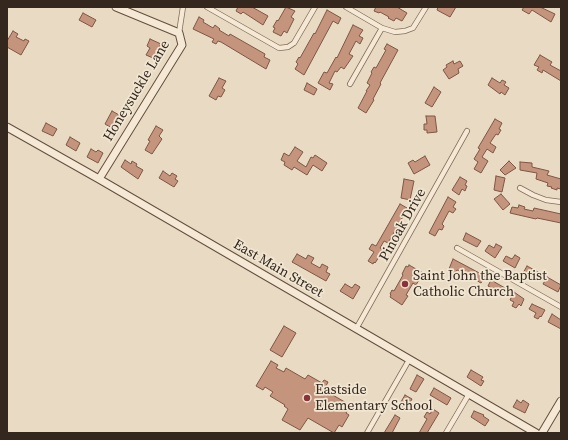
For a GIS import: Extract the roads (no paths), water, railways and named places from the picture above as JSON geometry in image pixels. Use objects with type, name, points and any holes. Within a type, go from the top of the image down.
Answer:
[{"type":"street","name":"Honeysuckle Lane","points":[[99,179],[182,45],[179,33],[116,7]]},
{"type":"street","points":[[179,33],[183,7]]},
{"type":"street","points":[[207,7],[279,48],[288,47],[294,43],[315,7]]},
{"type":"street","points":[[346,7],[382,28],[395,32],[413,28],[426,7]]},
{"type":"street","points":[[350,84],[382,28]]},
{"type":"street","name":"East Main Street","points":[[7,127],[536,433]]},
{"type":"street","name":"Pinoak Drive","points":[[356,329],[467,131]]},
{"type":"street","points":[[520,188],[546,200],[561,202]]},
{"type":"street","points":[[456,248],[561,307]]},
{"type":"street","points":[[367,433],[409,360]]},
{"type":"street","points":[[446,433],[468,394]]},
{"type":"street","points":[[542,433],[561,401]]},
{"type":"place","name":"Saint John the Baptist Catholic Church","points":[[405,284]]},
{"type":"place","name":"Eastside Elementary School","points":[[307,398]]}]
